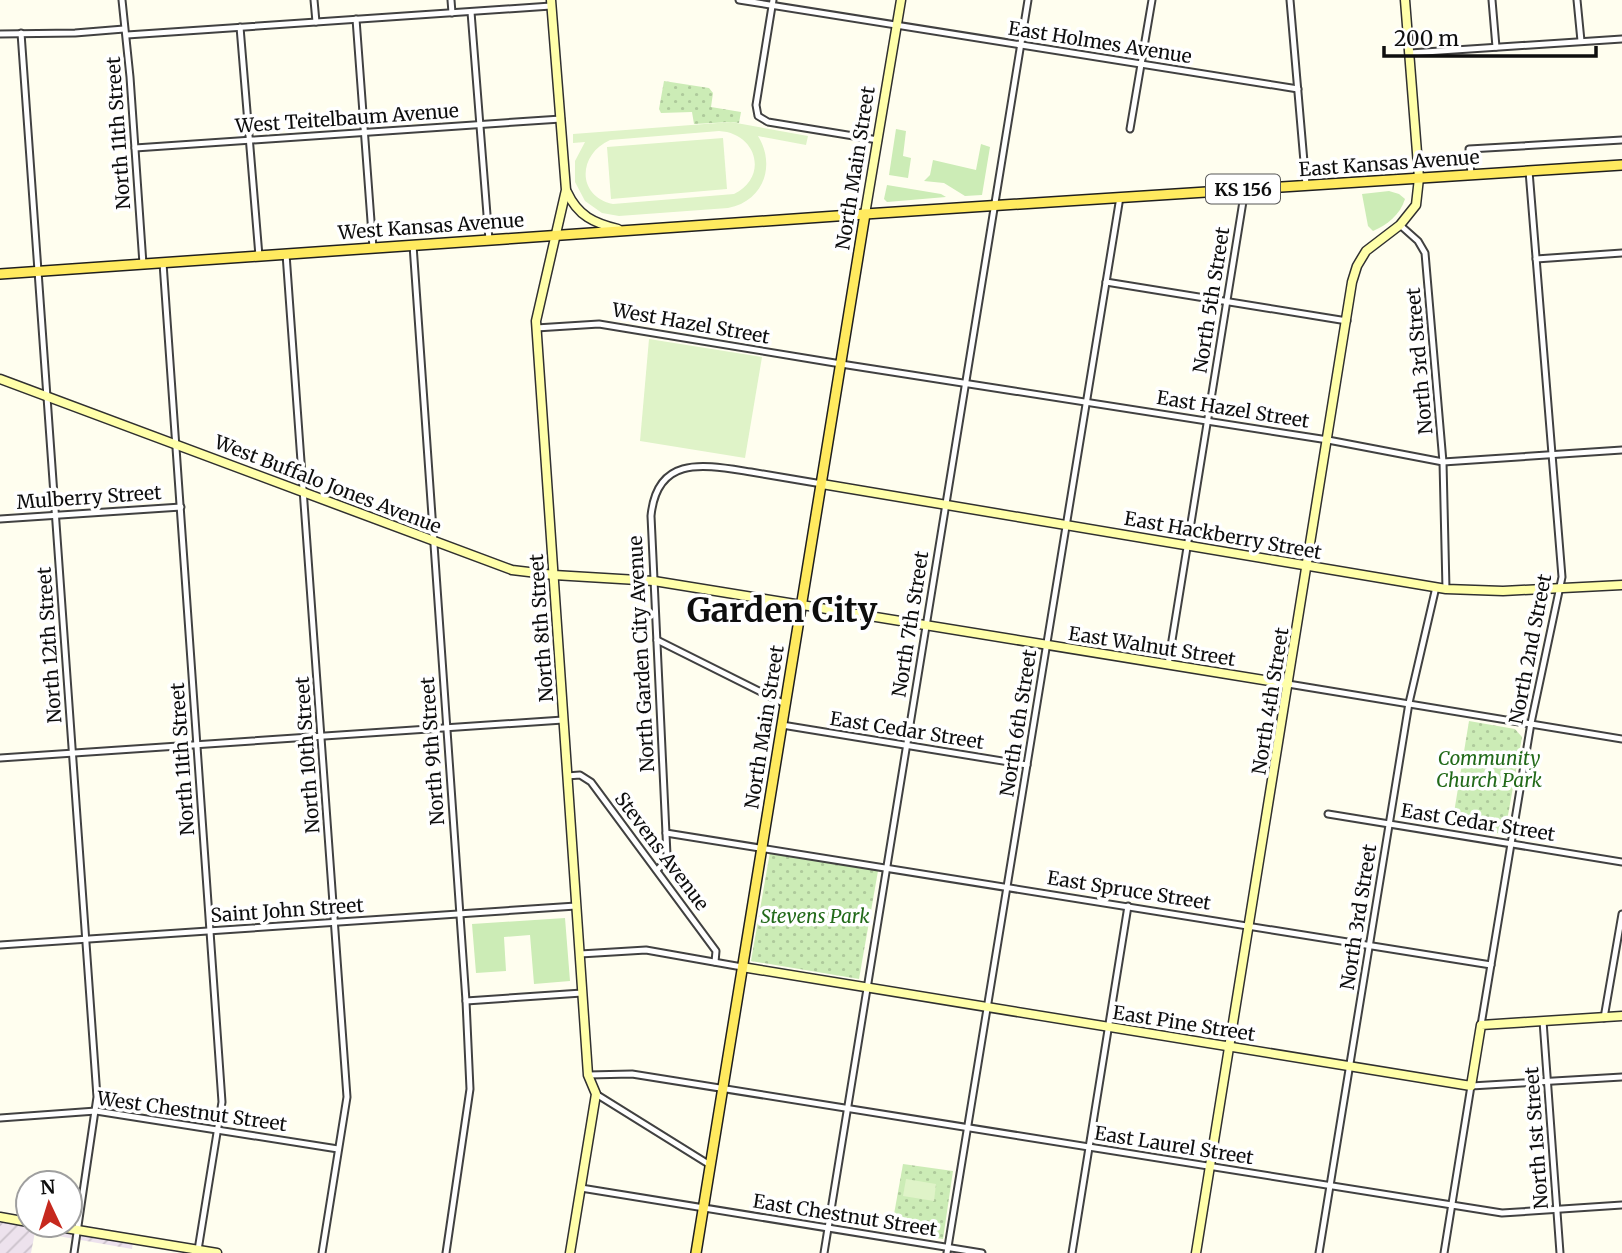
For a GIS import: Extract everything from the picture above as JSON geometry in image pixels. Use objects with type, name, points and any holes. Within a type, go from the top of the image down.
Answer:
[{"type":"main road","name":"East Kansas Avenue","points":[[865,214],[1622,165]]},
{"type":"main road","name":"West Kansas Avenue","points":[[0,274],[865,214]]},
{"type":"main road","name":"North Main Street","points":[[696,1253],[865,214]]},
{"type":"street","name":"North 11th Street","points":[[122,0],[143,264]]},
{"type":"street","points":[[314,0],[316,22]]},
{"type":"street","points":[[451,0],[452,13]]},
{"type":"street","name":"East Holmes Avenue","points":[[739,0],[772,3],[1298,89]]},
{"type":"street","name":"North Main Street","points":[[865,214],[901,0]]},
{"type":"street","name":"North 7th Street","points":[[824,1253],[1028,0]]},
{"type":"street","points":[[1130,129],[1152,0]]},
{"type":"street","points":[[1290,0],[1306,186]]},
{"type":"street","points":[[1405,0],[1419,178]]},
{"type":"street","points":[[1492,0],[1496,47]]},
{"type":"street","points":[[1577,0],[1581,41]]},
{"type":"street","points":[[0,34],[240,27],[471,12],[551,3]]},
{"type":"street","name":"North 8th Street","points":[[551,3],[566,190],[536,328],[588,1075],[596,1094]]},
{"type":"street","points":[[772,3],[756,105],[758,116],[768,122],[878,140]]},
{"type":"street","points":[[471,12],[489,240]]},
{"type":"street","points":[[356,19],[373,247]]},
{"type":"street","points":[[240,27],[259,256]]},
{"type":"street","name":"North 12th Street","points":[[21,33],[97,1097],[84,1186]]},
{"type":"street","points":[[1410,53],[1622,39]]},
{"type":"street","name":"West Teitelbaum Avenue","points":[[135,148],[561,119]]},
{"type":"street","points":[[1471,175],[1469,149],[1622,139]]},
{"type":"street","name":"North 2nd Street","points":[[1444,1253],[1531,723],[1562,577],[1529,171]]},
{"type":"street","name":"North 4th Street","points":[[1196,1253],[1352,282],[1357,265],[1366,251],[1400,225],[1416,205],[1419,178]]},
{"type":"street","name":"North 5th Street","points":[[1168,665],[1245,189]]},
{"type":"street","points":[[566,190],[581,215],[625,231]]},
{"type":"street","name":"North 6th Street","points":[[948,1250],[1120,197]]},
{"type":"street","name":"North 3rd Street","points":[[1400,225],[1418,241],[1425,253],[1443,462],[1446,589]]},
{"type":"street","name":"North 9th Street","points":[[412,245],[470,1088],[446,1253]]},
{"type":"street","points":[[1536,260],[1622,253]]},
{"type":"street","name":"North 10th Street","points":[[286,254],[347,1097],[322,1253]]},
{"type":"street","name":"North 11th Street","points":[[163,262],[222,1102],[197,1251]]},
{"type":"street","points":[[1106,282],[1347,321]]},
{"type":"street","name":"West Hazel Street","points":[[536,328],[599,324],[841,364]]},
{"type":"street","name":"East Hazel Street","points":[[841,364],[1328,440],[1443,462],[1622,450]]},
{"type":"street","name":"West Buffalo Jones Avenue","points":[[0,379],[512,570],[654,581],[802,606]]},
{"type":"street","name":"North Garden City Avenue","points":[[657,870],[667,858],[650,516],[656,490],[679,469],[704,464],[821,484]]},
{"type":"street","name":"East Hackberry Street","points":[[821,484],[1446,589],[1503,591],[1622,585]]},
{"type":"street","name":"Mulberry Street","points":[[0,519],[181,507]]},
{"type":"street","name":"North 3rd Street","points":[[1319,1253],[1409,703],[1436,587]]},
{"type":"street","name":"East Walnut Street","points":[[802,606],[1622,739]]},
{"type":"street","points":[[657,640],[785,704]]},
{"type":"street","points":[[0,758],[563,720]]},
{"type":"street","name":"East Cedar Street","points":[[782,725],[1027,765]]},
{"type":"street","name":"Stevens Avenue","points":[[567,776],[580,775],[591,782],[716,951],[715,962]]},
{"type":"street","name":"East Cedar Street","points":[[1328,814],[1622,862]]},
{"type":"street","name":"East Spruce Street","points":[[666,833],[1491,965]]},
{"type":"street","name":"Saint John Street","points":[[0,945],[576,906]]},
{"type":"street","points":[[1072,1253],[1128,906]]},
{"type":"street","points":[[1604,1017],[1622,915]]},
{"type":"street","points":[[580,954],[646,950],[742,967]]},
{"type":"street","name":"East Pine Street","points":[[742,967],[1471,1086],[1622,1077]]},
{"type":"street","points":[[466,1001],[582,993]]},
{"type":"street","points":[[1481,1025],[1622,1016]]},
{"type":"street","name":"North 1st Street","points":[[1543,1021],[1560,1253]]},
{"type":"street","name":"East Laurel Street","points":[[588,1075],[632,1074],[1502,1213],[1622,1205]]},
{"type":"street","points":[[570,1253],[596,1094],[710,1165]]},
{"type":"street","name":"West Chestnut Street","points":[[0,1118],[96,1111],[338,1149]]},
{"type":"street","points":[[580,1188],[704,1209]]},
{"type":"street","name":"East Chestnut Street","points":[[704,1209],[948,1250],[982,1253]]},
{"type":"street","points":[[84,1231],[217,1253]]},
{"type":"shaded area","points":[[0,1212],[14,1214],[14,1239],[34,1239],[31,1253],[0,1253]]},
{"type":"shaded area","points":[[84,1225],[134,1234],[132,1249],[75,1239],[84,1239]]},
{"type":"green space","points":[[664,81],[709,88],[713,93],[711,107],[741,112],[739,123],[694,124],[692,112],[661,113],[659,109]]},
{"type":"green space","points":[[731,122],[808,136],[806,145],[758,136],[766,159],[766,170],[758,190],[740,204],[728,208],[619,216],[602,213],[585,201],[575,182],[575,161],[585,142],[573,143],[573,134]],"holes":[[[719,131],[732,134],[750,147],[755,167],[752,177],[734,194],[613,204],[601,200],[592,193],[587,184],[587,164],[599,146],[610,140]]]},
{"type":"green space","points":[[896,129],[906,131],[903,156],[911,158],[908,178],[889,175]]},
{"type":"green space","points":[[723,138],[727,189],[611,199],[607,147]]},
{"type":"green space","points":[[981,144],[990,147],[982,195],[965,196],[944,183],[924,181],[930,175],[933,160],[976,170]]},
{"type":"green space","points":[[887,185],[946,197],[887,202],[884,199]]},
{"type":"green space","points":[[1389,191],[1405,199],[1403,205],[1392,219],[1373,231],[1368,226],[1362,194]]},
{"type":"green space","points":[[649,339],[762,357],[745,458],[640,441]]},
{"type":"green space","name":"Community Church Park","points":[[1469,721],[1515,729],[1522,737],[1505,832],[1502,834],[1452,825]]},
{"type":"green space","name":"Stevens Park","points":[[770,852],[878,871],[859,979],[751,961]]},
{"type":"green space","points":[[565,918],[570,981],[534,984],[530,935],[504,937],[506,971],[476,973],[472,924]]},
{"type":"green space","points":[[903,1164],[953,1171],[943,1239],[891,1231]]},
{"type":"green space","points":[[906,1179],[936,1184],[934,1201],[903,1196]]},
{"type":"district","name":"Garden City","points":[[782,610]]}]
